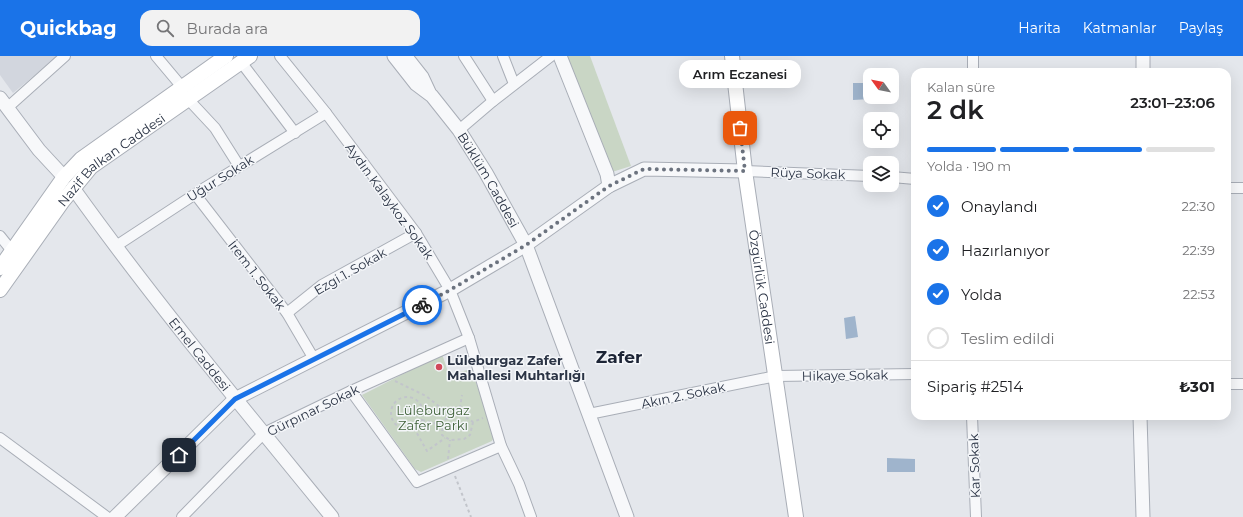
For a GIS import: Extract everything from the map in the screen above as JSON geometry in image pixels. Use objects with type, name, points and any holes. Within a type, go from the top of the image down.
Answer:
[{"type":"main road","name":"Nazif Balkan Caddesi","points":[[0,290],[73,188],[91,167],[226,56]]},
{"type":"main road","name":"Özgürlük Caddesi","points":[[732,56],[745,171],[796,517]]},
{"type":"main road","name":"Nazif Balkan Caddesi","points":[[0,268],[64,177],[81,158],[184,92],[246,59]]},
{"type":"main road","points":[[64,177],[73,188]]},
{"type":"street","points":[[64,177],[39,150],[4,103],[65,56]]},
{"type":"street","points":[[156,56],[215,128],[239,166]]},
{"type":"street","name":"Aydın Kalaykoz Sokak","points":[[280,56],[326,113],[416,233],[450,290],[469,338],[501,446],[519,484],[531,517]]},
{"type":"street","name":"Büklüm Caddesi","points":[[394,56],[416,84],[432,96]]},
{"type":"street","name":"Büklüm Caddesi","points":[[406,56],[422,77],[432,96],[459,130],[486,173],[526,245],[627,517]]},
{"type":"street","points":[[464,56],[492,101]]},
{"type":"street","points":[[503,56],[514,84]]},
{"type":"street","points":[[459,130],[492,101],[551,56]]},
{"type":"street","points":[[560,56],[607,174],[609,186]]},
{"type":"street","points":[[973,56],[973,68]]},
{"type":"street","points":[[1142,56],[1143,68]]},
{"type":"street","points":[[246,59],[294,132]]},
{"type":"street","name":"Uğur Sokak","points":[[116,246],[239,166],[326,113]]},
{"type":"street","points":[[115,517],[235,399],[450,290],[526,245],[609,186],[644,169],[745,171]]},
{"type":"street","name":"Rüya Sokak","points":[[745,171],[863,176]]},
{"type":"street","points":[[899,177],[911,178]]},
{"type":"street","name":"Emel Caddesi","points":[[73,188],[116,246],[235,399],[332,517]]},
{"type":"street","points":[[1231,188],[1243,188]]},
{"type":"street","name":"İrem 1. Sokak","points":[[195,194],[287,313],[314,359]]},
{"type":"street","name":"Ezgi 1. Sokak","points":[[287,313],[322,285],[416,233]]},
{"type":"street","points":[[0,236],[12,251]]},
{"type":"street","name":"Gürpınar Sokak","points":[[182,517],[264,433],[351,391],[469,338]]},
{"type":"street","name":"Hikaye Sokak","points":[[776,376],[911,374]]},
{"type":"street","name":"Akın 2. Sokak","points":[[589,414],[776,376]]},
{"type":"street","points":[[1231,384],[1243,384]]},
{"type":"street","points":[[351,391],[417,482],[501,446]]},
{"type":"street","name":"Kar Sokak","points":[[972,420],[976,517]]},
{"type":"street","points":[[1140,420],[1143,517]]},
{"type":"street","points":[[0,438],[107,517]]},
{"type":"path","points":[[390,374],[396,382],[413,388],[426,396],[450,415],[459,414],[467,416],[473,422]]},
{"type":"path","points":[[459,414],[462,394]]},
{"type":"path","points":[[408,397],[416,399],[423,409],[422,420],[414,428],[403,429],[393,422],[391,410],[397,400],[408,397]]},
{"type":"path","points":[[450,415],[442,425],[442,435],[450,440],[464,439],[470,435],[473,422]]},
{"type":"path","points":[[473,422],[492,415]]},
{"type":"path","points":[[422,420],[442,425]]},
{"type":"path","points":[[414,428],[427,451],[445,438]]},
{"type":"path","points":[[450,440],[448,458],[471,517]]},
{"type":"shaded area","points":[[0,56],[58,56],[13,93],[0,75]]},
{"type":"green space","points":[[564,56],[590,56],[631,166],[609,173]]},
{"type":"green space","name":"Lüleburgaz Zafer Parkı","points":[[442,354],[449,375],[471,369],[495,435],[492,441],[421,472],[415,469],[362,395]]},
{"type":"water","points":[[853,83],[863,83],[863,99],[853,100]]},
{"type":"water","points":[[855,316],[858,337],[846,339],[844,318]]},
{"type":"water","points":[[887,458],[915,459],[915,472],[887,472]]},
{"type":"way so far","points":[[422,305],[526,245],[609,186],[644,169],[745,171],[740,128]]},
{"type":"place","name":"Arım Eczanesi","points":[[740,128]]},
{"type":"place","name":"Lüleburgaz Zafer Mahallesi Muhtarlığı","points":[[439,367]]},
{"type":"district","name":"Zafer","points":[[619,357]]},
{"type":"route","points":[[179,455],[235,399],[422,305]]}]
